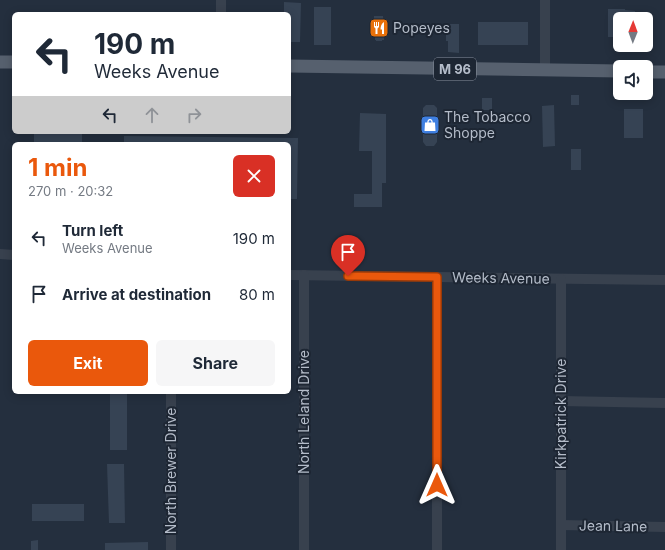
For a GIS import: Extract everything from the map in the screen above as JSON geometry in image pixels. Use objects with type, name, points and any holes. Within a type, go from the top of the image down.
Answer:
[{"type":"main road","points":[[0,62],[12,62]]},
{"type":"main road","name":"M 96","points":[[291,66],[613,71]]},
{"type":"main road","points":[[653,72],[665,72]]},
{"type":"street","points":[[221,0],[221,12]]},
{"type":"street","points":[[545,0],[545,70]]},
{"type":"street","points":[[0,254],[12,255]]},
{"type":"street","name":"Weeks Avenue","points":[[291,275],[665,280]]},
{"type":"street","name":"North Leland Drive","points":[[304,275],[304,550]]},
{"type":"street","points":[[437,277],[437,550]]},
{"type":"street","name":"Kirkpatrick Drive","points":[[561,550],[562,279]]},
{"type":"street","name":"North Brewer Drive","points":[[171,394],[171,550]]},
{"type":"street","points":[[561,401],[665,403]]},
{"type":"street","name":"Jean Lane","points":[[562,525],[665,527]]},
{"type":"building","points":[[284,2],[301,3],[300,42],[291,42],[291,12],[284,12]]},
{"type":"building","points":[[314,7],[331,7],[331,45],[314,45]]},
{"type":"building","points":[[608,9],[625,9],[635,11],[613,12],[613,37],[608,37]]},
{"type":"building","name":"Popeyes","points":[[374,16],[383,16],[385,35],[384,40],[382,41],[375,40]]},
{"type":"building","points":[[478,22],[528,22],[528,45],[478,45]]},
{"type":"building","points":[[448,24],[459,24],[459,53],[448,52],[448,41],[446,41],[446,35],[448,35]]},
{"type":"building","points":[[571,95],[579,95],[579,105],[571,105]]},
{"type":"building","points":[[482,98],[492,98],[492,110],[482,110]]},
{"type":"building","name":"The Tobacco Shoppe","points":[[426,105],[434,105],[437,108],[437,142],[434,146],[426,146],[423,142],[423,108]]},
{"type":"building","points":[[554,105],[555,146],[543,147],[542,106]]},
{"type":"building","points":[[624,109],[643,109],[643,138],[624,138]]},
{"type":"building","points":[[360,113],[386,114],[386,183],[382,183],[382,207],[354,207],[354,194],[372,194],[372,151],[359,151]]},
{"type":"building","points":[[34,134],[82,134],[82,142],[34,142]]},
{"type":"building","points":[[124,136],[298,138],[297,199],[291,199],[291,142],[124,142]]},
{"type":"building","points":[[571,149],[581,149],[581,170],[571,170]]},
{"type":"building","points":[[110,394],[127,394],[127,450],[110,450]]},
{"type":"building","points":[[107,464],[124,464],[125,523],[109,523]]},
{"type":"building","points":[[32,504],[84,504],[84,521],[32,521]]},
{"type":"building","points":[[38,540],[38,550],[31,550],[31,541]]},
{"type":"building","points":[[148,542],[148,550],[105,550],[105,543]]},
{"type":"place","name":"Popeyes","points":[[379,28]]},
{"type":"place","name":"The Tobacco Shoppe","points":[[430,125]]},
{"type":"route","points":[[348,276],[437,277],[437,485]]}]
